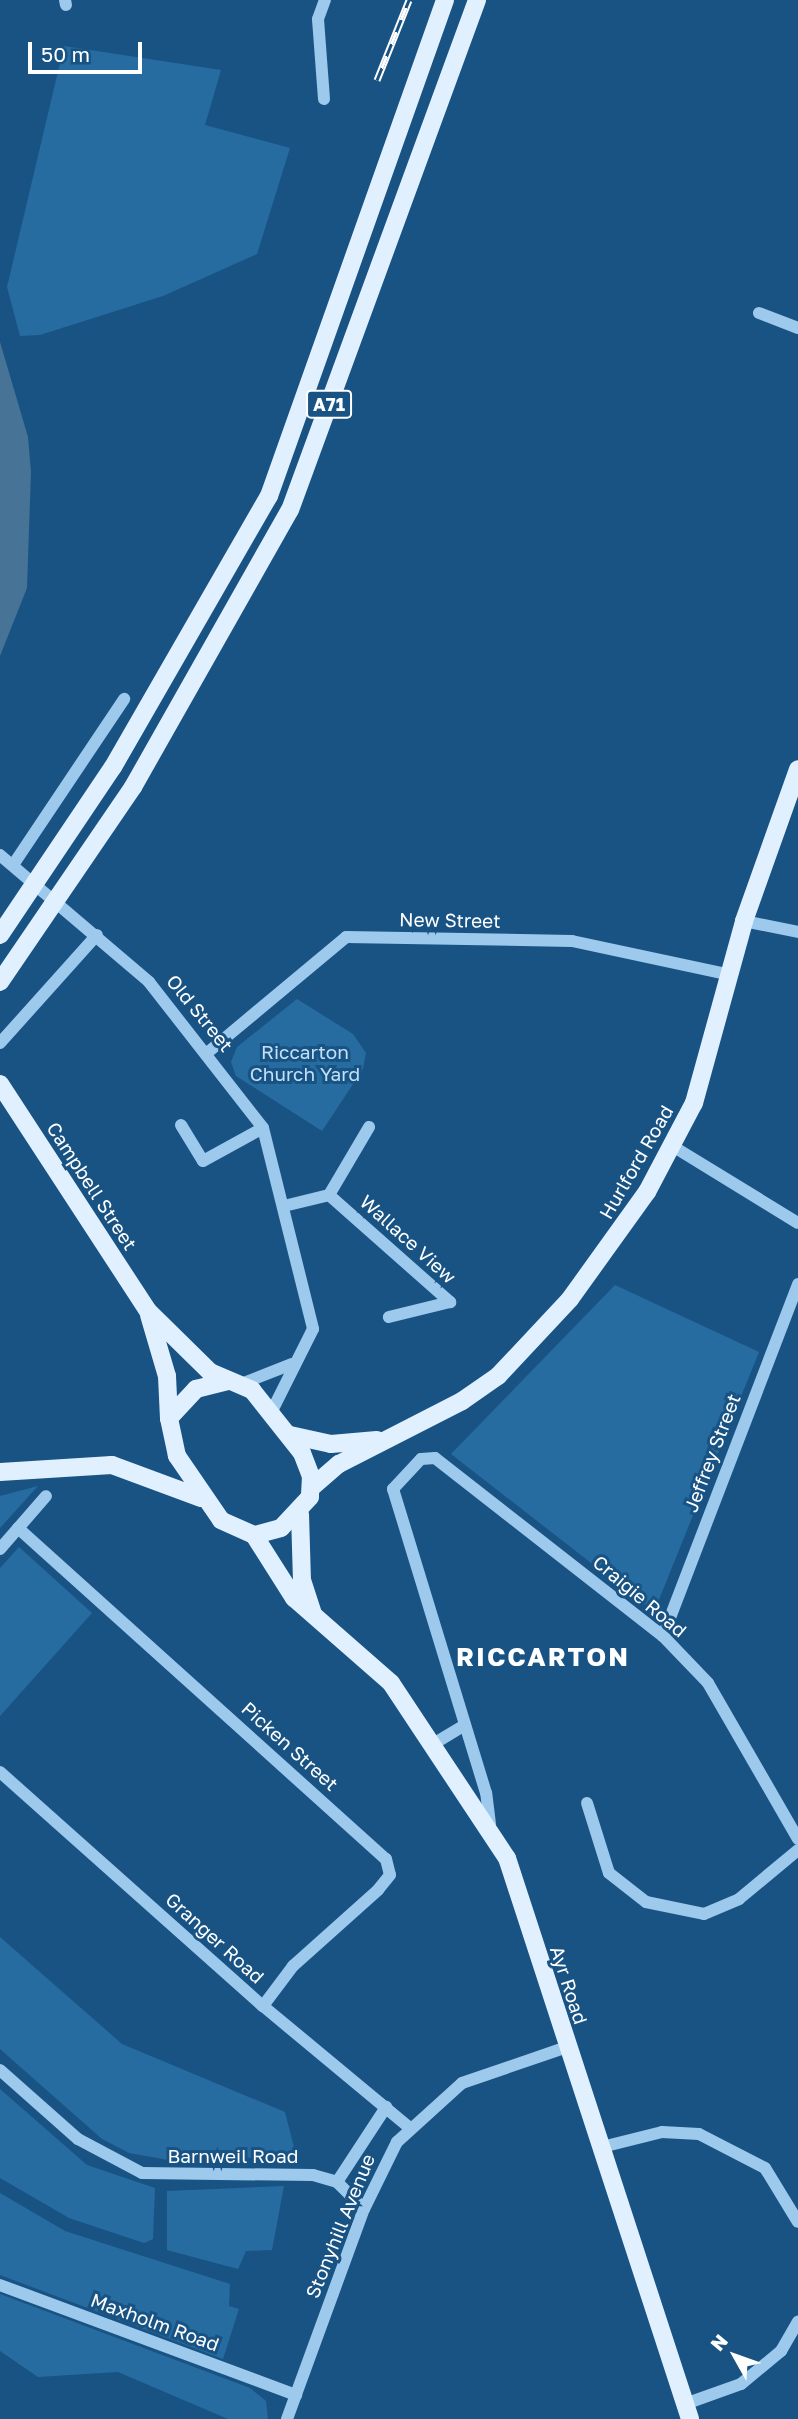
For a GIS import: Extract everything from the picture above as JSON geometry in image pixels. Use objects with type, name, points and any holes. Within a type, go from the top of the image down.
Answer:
[{"type":"main road","name":"A71","points":[[0,935],[113,767],[269,496],[445,0]]},
{"type":"main road","name":"A71","points":[[0,982],[133,787],[290,510],[477,0]]},
{"type":"main road","name":"Hurlford Road","points":[[311,1488],[385,1439],[462,1401],[535,1340],[609,1247],[674,1147],[694,1103],[744,921],[798,769]]},
{"type":"main road","name":"Campbell Street","points":[[0,1084],[148,1311],[193,1359],[234,1382]]},
{"type":"main road","name":"Campbell Street","points":[[148,1311],[167,1377],[169,1418]]},
{"type":"main road","points":[[300,1514],[254,1535],[221,1520],[201,1498],[177,1456],[169,1418],[196,1389],[234,1382],[272,1411],[307,1462],[311,1488],[300,1514],[302,1580],[314,1618]]},
{"type":"main road","name":"Hurlford Road","points":[[290,1435],[331,1444],[385,1439]]},
{"type":"main road","points":[[0,1472],[112,1465],[201,1498]]},
{"type":"main road","name":"Ayr Road","points":[[254,1535],[314,1618],[391,1683],[490,1824],[507,1858],[687,2412]]},
{"type":"street","points":[[324,99],[318,19],[325,0]]},
{"type":"street","points":[[760,313],[798,328]]},
{"type":"street","points":[[13,864],[124,699]]},
{"type":"street","name":"Old Street","points":[[0,855],[149,982],[263,1128],[285,1206],[313,1329],[292,1364],[272,1411]]},
{"type":"street","points":[[744,921],[798,932]]},
{"type":"street","points":[[0,1043],[97,935]]},
{"type":"street","name":"New Street","points":[[207,1054],[346,937],[572,941],[730,975]]},
{"type":"street","points":[[181,1125],[203,1161],[263,1128]]},
{"type":"street","points":[[329,1195],[369,1127]]},
{"type":"street","points":[[674,1147],[798,1223]]},
{"type":"street","name":"Wallace View","points":[[285,1206],[329,1195],[450,1302],[389,1317]]},
{"type":"street","name":"Jeffrey Street","points":[[663,1636],[798,1284]]},
{"type":"street","points":[[234,1382],[292,1364]]},
{"type":"street","name":"Craigie Road","points":[[465,1725],[393,1489],[407,1469],[435,1458],[663,1636],[708,1683],[798,1839]]},
{"type":"street","points":[[0,1549],[46,1496]]},
{"type":"street","name":"Picken Street","points":[[18,1528],[386,1859],[390,1875],[293,1966],[263,2006]]},
{"type":"street","points":[[435,1743],[465,1725],[490,1824]]},
{"type":"street","name":"Granger Road","points":[[0,1772],[263,2006],[409,2127]]},
{"type":"street","points":[[587,1803],[609,1873],[646,1902],[704,1914],[739,1899],[798,1850]]},
{"type":"street","name":"Stonyhill Avenue","points":[[287,2419],[364,2209],[409,2127],[462,2083],[567,2047]]},
{"type":"street","name":"Barnweil Road","points":[[0,2070],[78,2139],[142,2173],[313,2175],[337,2182]]},
{"type":"street","name":"Stonyhill Avenue","points":[[337,2182],[386,2107]]},
{"type":"street","points":[[601,2147],[662,2132],[699,2134],[765,2168],[793,2201],[798,2222]]},
{"type":"street","points":[[337,2182],[364,2209]]},
{"type":"street","name":"Maxholm Road","points":[[0,2285],[296,2395]]},
{"type":"street","points":[[687,2412],[741,2384],[782,2351],[798,2322]]},
{"type":"green space","points":[[64,46],[221,70],[205,125],[290,148],[257,254],[163,296],[40,335],[20,336],[7,287]]},
{"type":"green space","name":"Riccarton Church Yard","points":[[297,999],[353,1034],[366,1053],[363,1069],[322,1131],[236,1076],[231,1062],[237,1047]]},
{"type":"green space","points":[[615,1285],[759,1352],[654,1612],[451,1454]]},
{"type":"green space","points":[[38,1486],[0,1528],[0,1496]]},
{"type":"green space","points":[[19,1547],[92,1613],[0,1716],[0,1568]]},
{"type":"green space","points":[[0,1937],[122,2044],[285,2112],[296,2155],[179,2162],[129,2153],[102,2139],[0,2049]]},
{"type":"green space","points":[[0,2089],[87,2165],[155,2188],[153,2239],[144,2243],[69,2218],[0,2178]]},
{"type":"green space","points":[[284,2186],[272,2250],[246,2251],[238,2269],[167,2250],[167,2191]]},
{"type":"green space","points":[[0,2193],[65,2231],[230,2284],[229,2306],[239,2309],[223,2359],[0,2275]]},
{"type":"green space","points":[[0,2294],[250,2388],[266,2401],[268,2419],[228,2419],[118,2372],[38,2377],[0,2351]]},
{"type":"shaded area","points":[[0,342],[28,437],[31,472],[27,588],[0,656]]},
{"type":"railway","points":[[377,80],[409,0]]},
{"type":"district","name":"RICCARTON","points":[[543,1657]]}]
